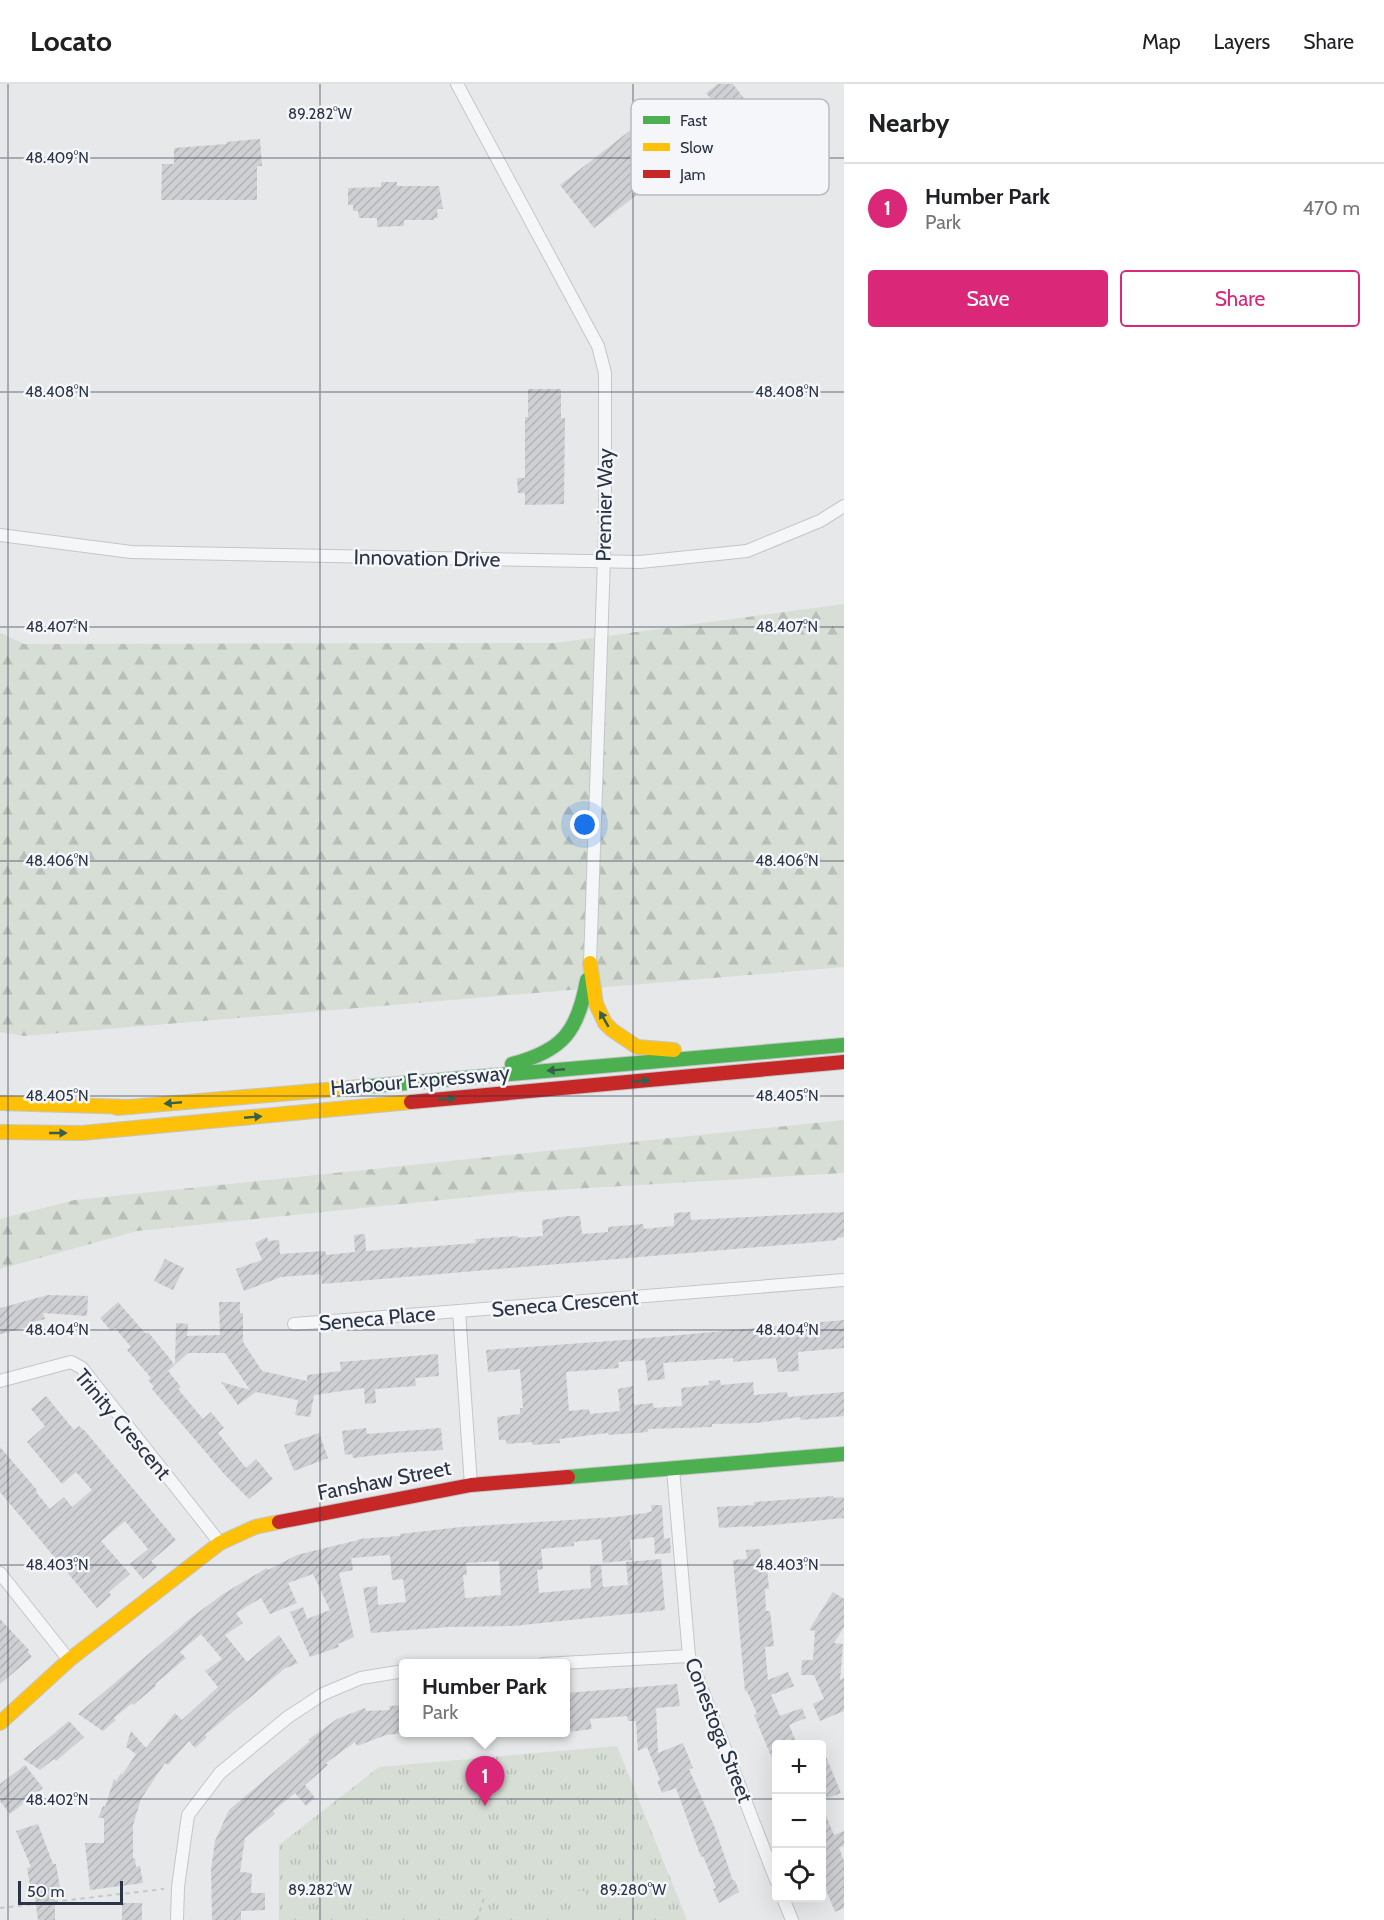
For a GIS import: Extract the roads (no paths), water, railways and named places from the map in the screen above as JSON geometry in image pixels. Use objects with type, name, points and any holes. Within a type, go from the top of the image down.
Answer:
[{"type":"main road","points":[[590,963],[592,987],[601,1018],[613,1032],[634,1046],[650,1050],[777,1052]]},
{"type":"main road","points":[[418,1082],[533,1060],[549,1053],[564,1039],[578,1019],[584,1003],[590,963]]},
{"type":"main road","name":"Harbour Expressway","points":[[0,1110],[38,1111],[131,1107],[844,1045]]},
{"type":"main road","name":"Harbour Expressway","points":[[0,1132],[82,1133],[844,1062]]},
{"type":"main road","points":[[0,1103],[131,1107]]},
{"type":"main road","name":"Fanshaw Street","points":[[0,1723],[69,1660],[220,1543],[255,1527],[471,1485],[844,1454]]},
{"type":"street","name":"Premier Way","points":[[457,84],[598,346],[605,373],[604,561],[590,963]]},
{"type":"street","name":"Innovation Drive","points":[[0,535],[131,552],[640,562],[747,551],[820,521],[844,506]]},
{"type":"street","name":"Seneca Crescent","points":[[459,1311],[844,1280]]},
{"type":"street","name":"Seneca Place","points":[[294,1324],[459,1311]]},
{"type":"street","points":[[459,1311],[471,1485]]},
{"type":"street","name":"Trinity Crescent","points":[[0,1381],[71,1362],[82,1368],[220,1543]]},
{"type":"street","name":"Conestoga Street","points":[[673,1469],[689,1656],[772,1867]]},
{"type":"street","points":[[0,1573],[69,1660]]},
{"type":"street","points":[[570,1663],[689,1656]]},
{"type":"street","points":[[177,1920],[178,1887],[188,1815],[220,1773],[288,1716],[324,1694],[361,1678],[399,1672]]},
{"type":"street","points":[[785,1902],[792,1920]]},
{"type":"place","name":"Humber Park","points":[[485,1806]]}]
